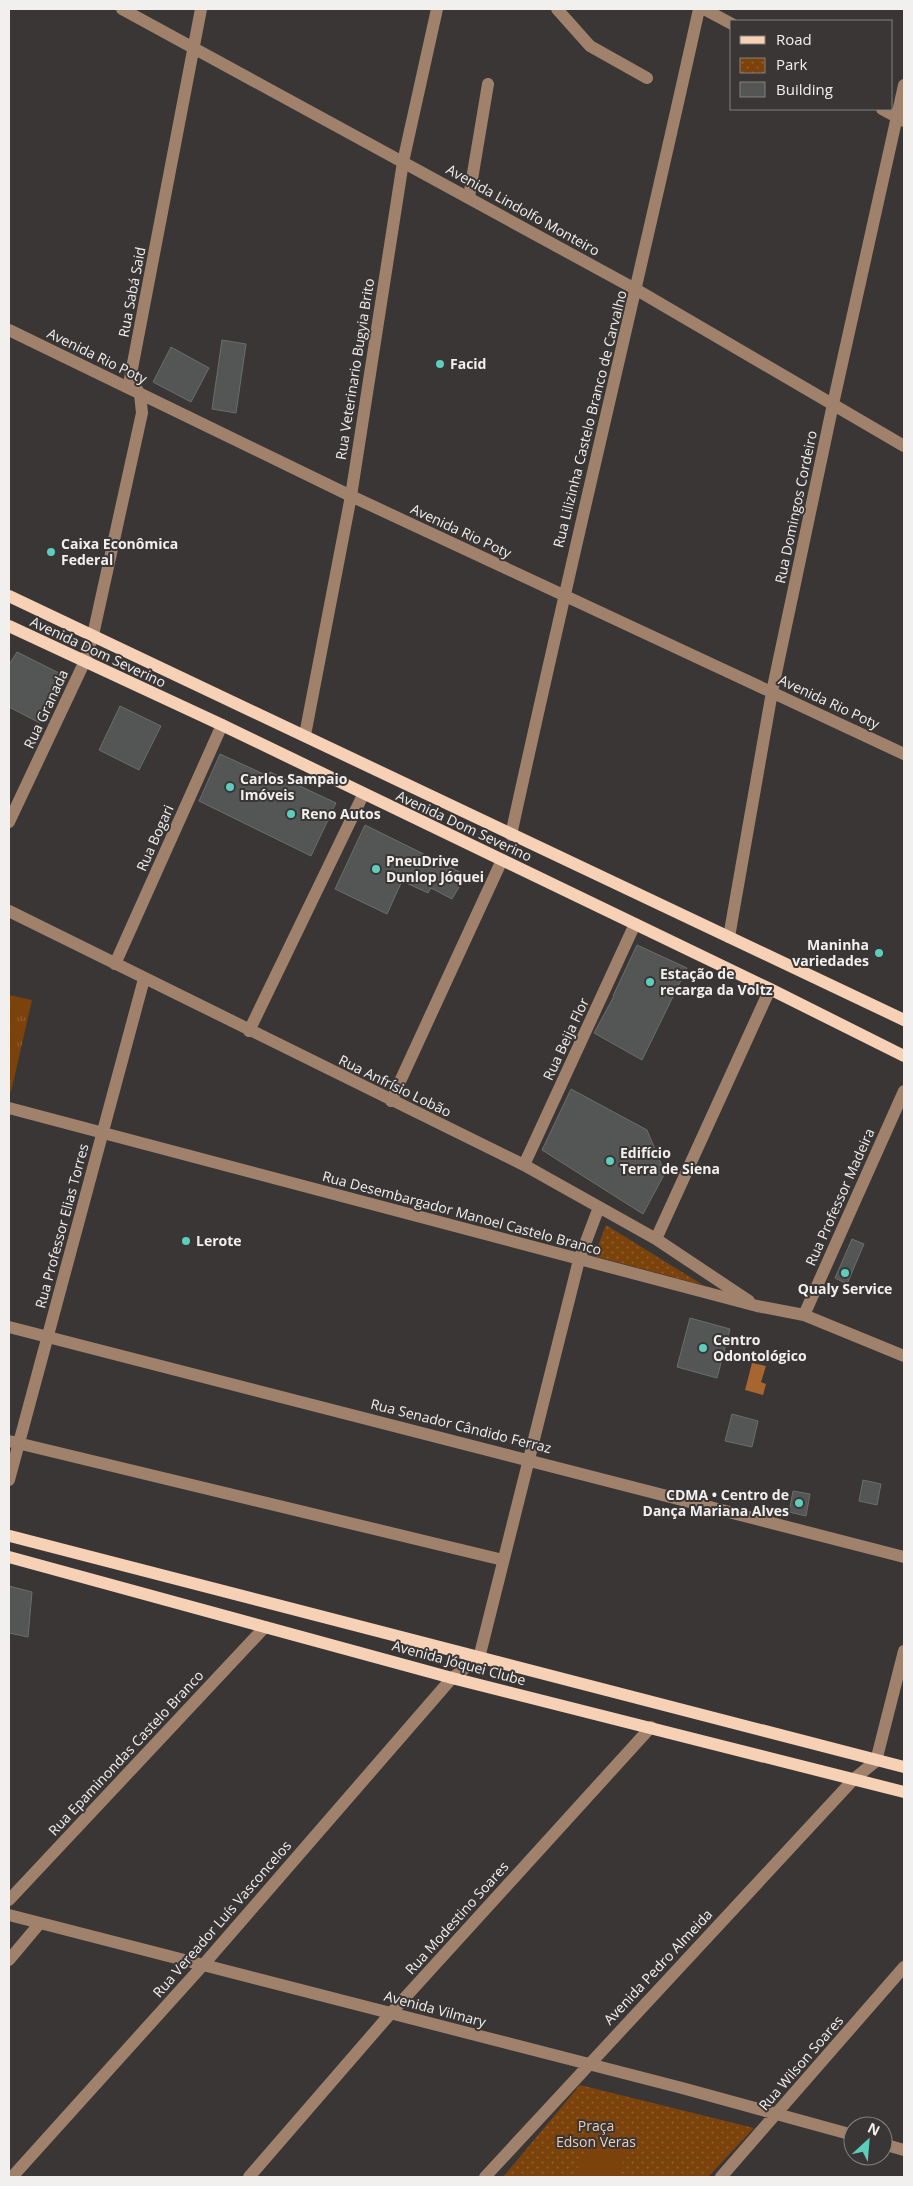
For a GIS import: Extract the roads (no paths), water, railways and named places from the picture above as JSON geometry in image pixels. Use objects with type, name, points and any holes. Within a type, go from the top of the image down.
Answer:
[{"type":"main road","name":"Avenida Dom Severino","points":[[9,596],[904,1020]]},
{"type":"main road","name":"Avenida Dom Severino","points":[[9,626],[84,663],[222,725],[363,795],[770,989],[904,1056]]},
{"type":"main road","name":"Avenida Jóquei Clube","points":[[9,1549],[9,1535],[904,1767]]},
{"type":"main road","name":"Avenida Jóquei Clube","points":[[9,1557],[452,1678],[904,1792]]},
{"type":"street","name":"Avenida Lindolfo Monteiro","points":[[122,9],[470,197],[636,290],[904,446]]},
{"type":"street","name":"Rua Sabá Said","points":[[93,635],[142,414],[140,394],[130,379],[201,9]]},
{"type":"street","name":"Rua Veterinario Bugyia Brito","points":[[305,735],[351,496],[403,162],[437,9]]},
{"type":"street","points":[[557,9],[590,46],[647,78]]},
{"type":"street","name":"Rua Lilizinha Castelo Branco de Carvalho","points":[[511,835],[563,595],[636,290],[699,9]]},
{"type":"street","points":[[704,9],[730,23]]},
{"type":"street","points":[[470,197],[488,84]]},
{"type":"street","name":"Rua Domingos Cordeiro","points":[[729,937],[772,692],[833,404],[901,119],[904,85]]},
{"type":"street","points":[[884,110],[901,119]]},
{"type":"street","name":"Avenida Rio Poty","points":[[9,330],[351,496],[904,754]]},
{"type":"street","name":"Rua Granada","points":[[9,822],[84,663],[93,635]]},
{"type":"street","name":"Rua Bogari","points":[[115,964],[222,725]]},
{"type":"street","points":[[249,1031],[363,795]]},
{"type":"street","points":[[391,1101],[502,860]]},
{"type":"street","name":"Rua Anfrísio Lobão","points":[[9,911],[524,1165],[656,1239],[757,1306]]},
{"type":"street","name":"Rua Beija Flor","points":[[524,1165],[635,924]]},
{"type":"street","name":"Rua Professor Elias Torres","points":[[9,1480],[14,1442],[47,1337],[144,979]]},
{"type":"street","points":[[656,1239],[770,989]]},
{"type":"street","name":"Rua Professor Madeira","points":[[804,1315],[904,1090]]},
{"type":"street","name":"Rua Desembargador Manoel Castelo Branco","points":[[9,1108],[579,1260],[757,1306],[804,1315],[904,1356]]},
{"type":"street","points":[[479,1658],[579,1260],[599,1208]]},
{"type":"street","name":"Rua Senador Cândido Ferraz","points":[[9,1327],[529,1459],[904,1558]]},
{"type":"street","points":[[14,1442],[504,1560]]},
{"type":"street","name":"Rua Epaminondas Castelo Branco","points":[[9,1900],[265,1627]]},
{"type":"street","points":[[876,1761],[904,1651]]},
{"type":"street","name":"Rua Vereador Luís Vasconcelos","points":[[12,2177],[204,1964],[452,1678],[479,1658]]},
{"type":"street","name":"Rua Modestino Soares","points":[[249,2177],[391,2013],[651,1727]]},
{"type":"street","name":"Avenida Pedro Almeida","points":[[485,2177],[587,2065],[854,1780],[876,1761]]},
{"type":"street","name":"Avenida Vilmary","points":[[9,1915],[204,1964],[843,2132]]},
{"type":"street","points":[[9,1960],[40,1923]]},
{"type":"street","name":"Rua Wilson Soares","points":[[721,2177],[904,1967]]},
{"type":"place","name":"Facid","points":[[440,364]]},
{"type":"place","name":"Caixa Econômica Federal","points":[[51,552]]},
{"type":"place","name":"Carlos Sampaio Imóveis","points":[[230,787]]},
{"type":"place","name":"Reno Autos","points":[[291,814]]},
{"type":"place","name":"PneuDrive Dunlop Jóquei","points":[[376,869]]},
{"type":"place","name":"Maninha variedades","points":[[879,953]]},
{"type":"place","name":"Estação de recarga da Voltz","points":[[650,982]]},
{"type":"place","name":"Edifício Terra de Siena","points":[[610,1161]]},
{"type":"place","name":"Lerote","points":[[186,1241]]},
{"type":"place","name":"Qualy Service","points":[[845,1273]]},
{"type":"place","name":"Centro Odontológico","points":[[703,1348]]},
{"type":"place","name":"CDMA • Centro de Dança Mariana Alves","points":[[799,1503]]},
{"type":"park label","name":"Praça Edson Veras","points":[[596,2134]]}]
